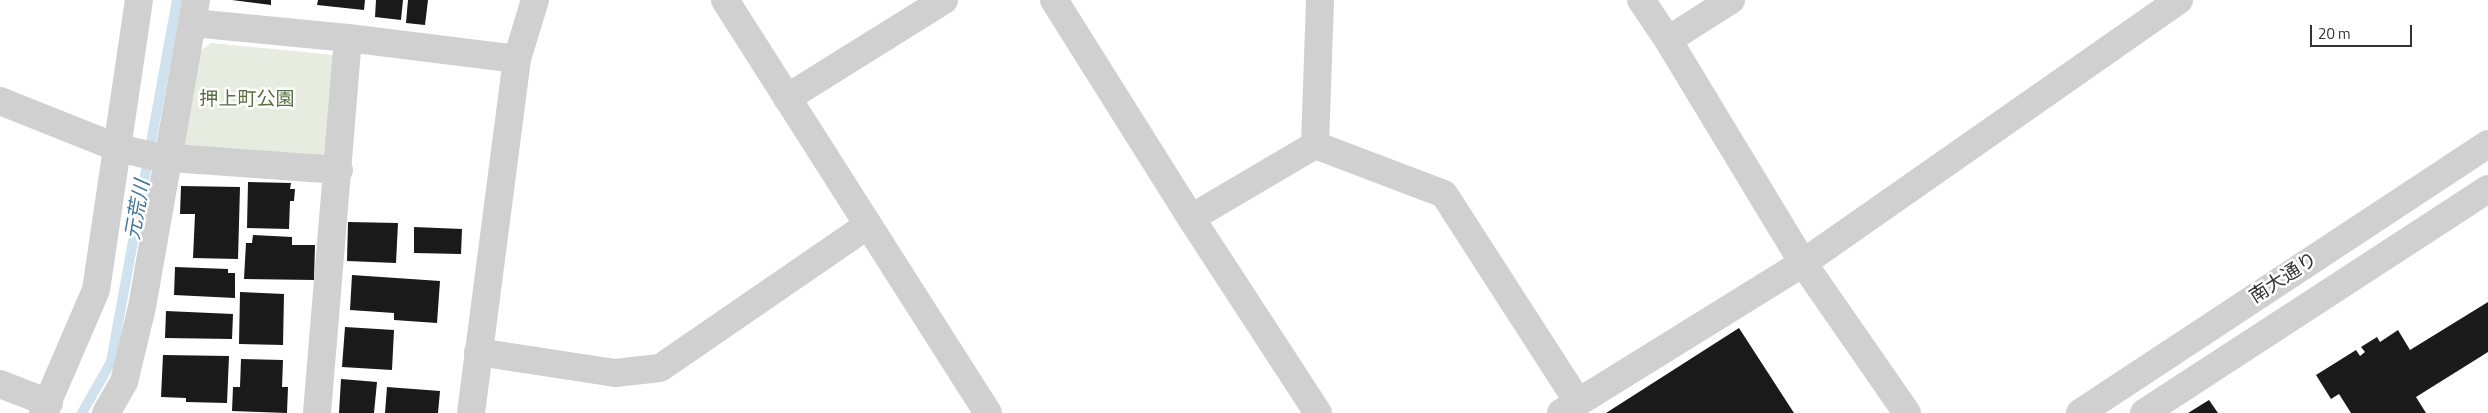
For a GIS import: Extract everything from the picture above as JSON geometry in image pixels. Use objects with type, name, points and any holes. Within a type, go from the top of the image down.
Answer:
[{"type":"street","points":[[106,413],[124,382],[135,335],[144,153],[139,0]]},
{"type":"street","points":[[471,413],[517,60],[535,0]]},
{"type":"street","points":[[725,0],[988,413]]},
{"type":"street","points":[[787,98],[944,0]]},
{"type":"street","points":[[1054,0],[1191,218],[1318,413]]},
{"type":"street","points":[[1315,145],[1320,0]]},
{"type":"street","points":[[1641,0],[1668,40],[1803,263],[1906,413]]},
{"type":"street","points":[[1668,40],[1731,0]]},
{"type":"street","points":[[1315,145],[1444,194],[1569,408],[1803,263],[2179,0]]},
{"type":"street","points":[[0,384],[46,408],[96,290],[195,11],[348,38],[517,60]]},
{"type":"street","points":[[317,413],[348,38]]},
{"type":"street","points":[[0,101],[144,153],[338,170]]},
{"type":"street","name":"南大通り","points":[[2080,413],[2488,144]]},
{"type":"street","points":[[1191,218],[1315,145]]},
{"type":"street","name":"南大通り","points":[[2144,413],[2488,189]]},
{"type":"street","points":[[478,352],[615,373],[660,368],[868,225]]},
{"type":"green space","name":"押上町公園","points":[[211,43],[334,55],[328,157],[184,146],[200,51]]},
{"type":"building","points":[[232,0],[271,0],[271,5]]},
{"type":"building","points":[[318,0],[365,0],[364,10],[317,5]]},
{"type":"building","points":[[376,0],[403,0],[401,20],[375,17]]},
{"type":"building","points":[[408,0],[428,0],[425,25],[406,23]]},
{"type":"building","points":[[248,182],[291,183],[290,189],[295,189],[294,201],[290,201],[289,229],[247,228]]},
{"type":"building","points":[[181,186],[240,187],[238,259],[193,258],[195,214],[180,214]]},
{"type":"building","points":[[348,222],[398,223],[396,263],[347,261]]},
{"type":"building","points":[[414,227],[462,229],[461,254],[414,253]]},
{"type":"building","points":[[253,235],[292,237],[292,245],[315,245],[314,280],[244,279],[246,243],[252,243]]},
{"type":"building","points":[[175,267],[228,269],[228,273],[235,273],[235,298],[174,295]]},
{"type":"building","points":[[352,275],[440,281],[437,323],[394,320],[394,313],[350,310]]},
{"type":"building","points":[[240,292],[284,294],[283,345],[239,344]]},
{"type":"building","points":[[2488,302],[2488,352],[2416,397],[2426,413],[2351,413],[2339,394],[2331,399],[2316,375],[2356,350],[2360,356],[2365,352],[2361,347],[2377,337],[2380,342],[2398,330],[2410,350]]},
{"type":"building","points":[[166,311],[233,314],[232,339],[165,338]]},
{"type":"building","points":[[345,327],[394,330],[392,370],[342,367]]},
{"type":"building","points":[[1739,328],[1794,413],[1606,413]]},
{"type":"building","points":[[163,355],[229,356],[227,403],[186,402],[186,398],[161,397]]},
{"type":"building","points":[[241,359],[283,360],[282,387],[288,387],[287,413],[232,411],[233,387],[240,387]]},
{"type":"building","points":[[341,379],[377,382],[374,413],[339,413]]},
{"type":"building","points":[[387,387],[440,391],[438,413],[385,413]]},
{"type":"building","points":[[2209,400],[2218,413],[2188,413]]},
{"type":"waterway","name":"元荒川","points":[[82,413],[111,362],[177,0]]}]
